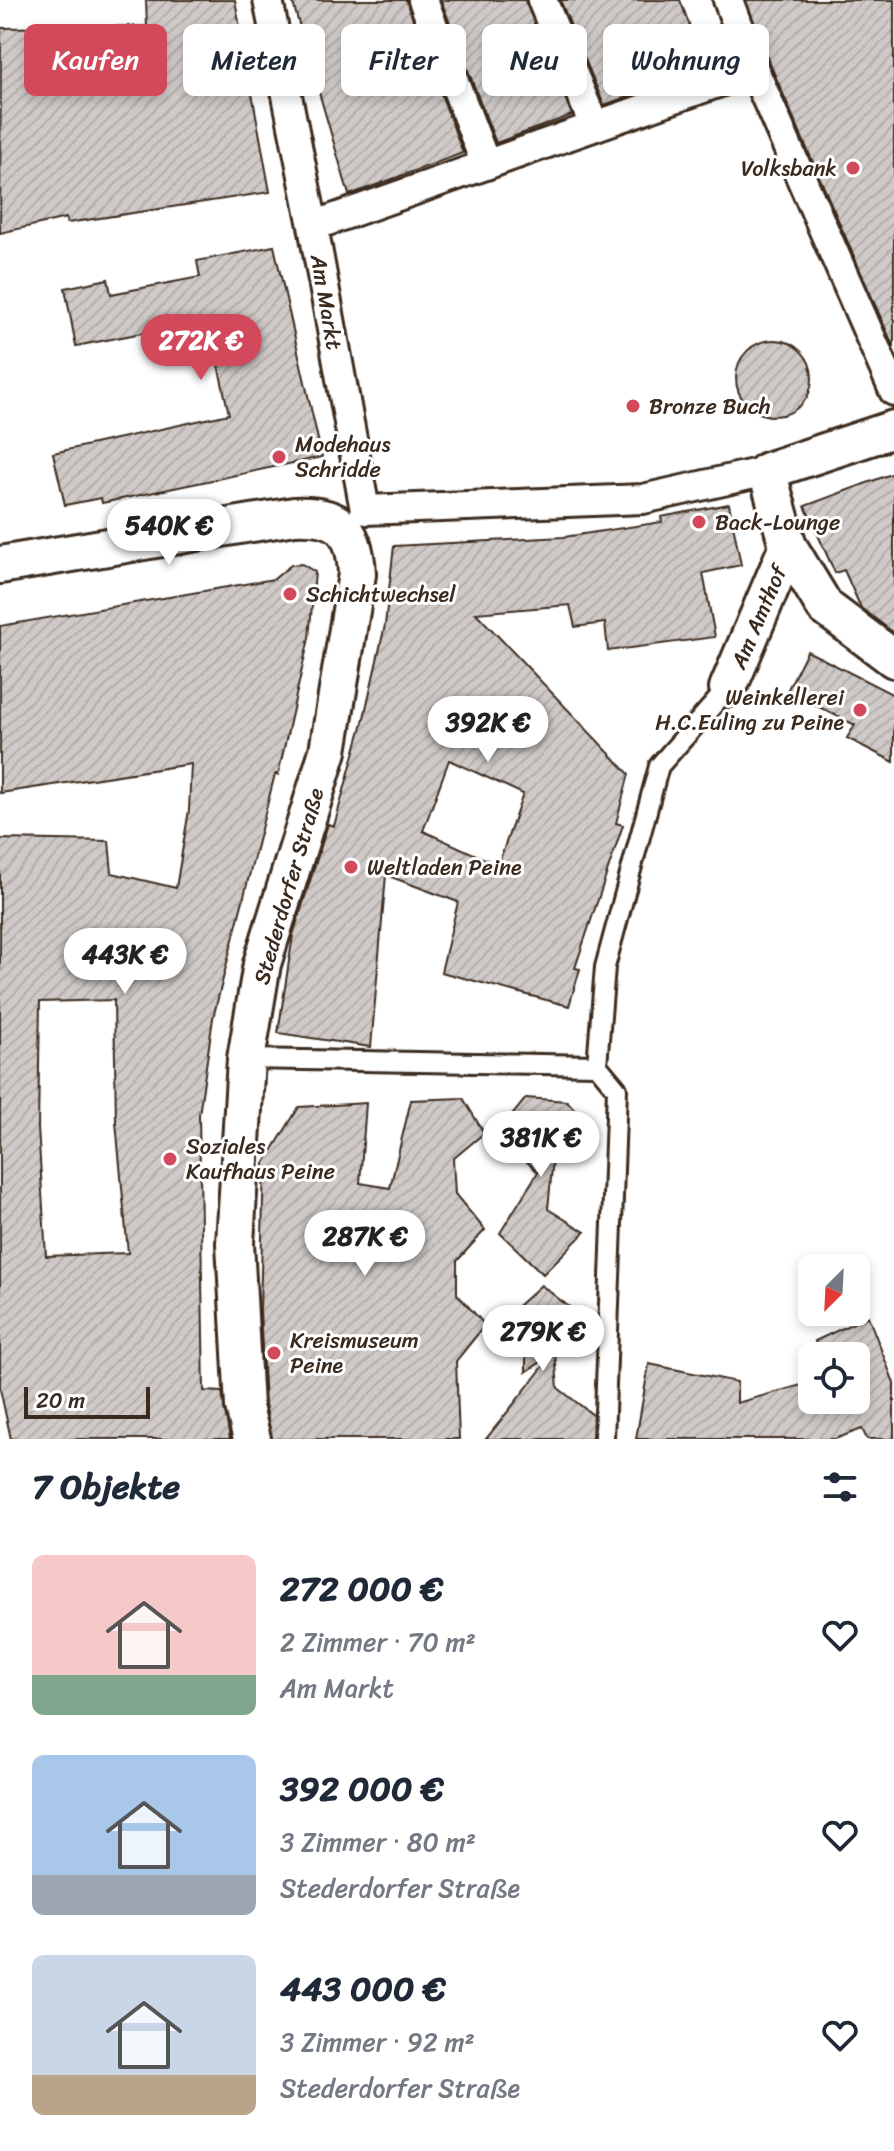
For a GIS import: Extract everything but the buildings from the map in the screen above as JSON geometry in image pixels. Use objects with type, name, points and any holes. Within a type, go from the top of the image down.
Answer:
[{"type":"street","points":[[268,0],[313,226]]},
{"type":"street","points":[[423,0],[486,165]]},
{"type":"street","points":[[542,0],[594,125]]},
{"type":"street","points":[[728,0],[737,24]]},
{"type":"street","name":"Am Markt","points":[[678,96],[313,226],[365,510],[643,499],[767,471],[894,429]]},
{"type":"street","points":[[765,96],[894,391]]},
{"type":"street","name":"Am Amthof","points":[[767,471],[788,546],[825,607],[894,659]]},
{"type":"street","name":"Stederdorfer Straße","points":[[0,565],[294,516],[320,515],[345,528],[356,551],[357,574],[328,751],[262,964],[246,1059],[235,1243],[244,1407],[252,1439]]},
{"type":"street","name":"Am Amthof","points":[[728,688],[788,546]]},
{"type":"lane","points":[[604,1439],[617,1089],[597,1065],[605,967],[659,766],[728,688]]},
{"type":"lane","points":[[246,1059],[597,1065]]},
{"type":"place","name":"Volksbank","points":[[853,168]]},
{"type":"place","name":"Bronze Buch","points":[[633,406]]},
{"type":"place","name":"Modehaus Schridde","points":[[279,457]]},
{"type":"place","name":"Back-Lounge","points":[[699,522]]},
{"type":"place","name":"Schichtwechsel","points":[[290,594]]},
{"type":"place","name":"Weinkellerei H.C.Euling zu Peine","points":[[860,710]]},
{"type":"place","name":"Weltladen Peine","points":[[351,867]]},
{"type":"place","name":"Soziales Kaufhaus Peine","points":[[170,1159]]},
{"type":"place","name":"Kreismuseum Peine","points":[[274,1353]]}]
